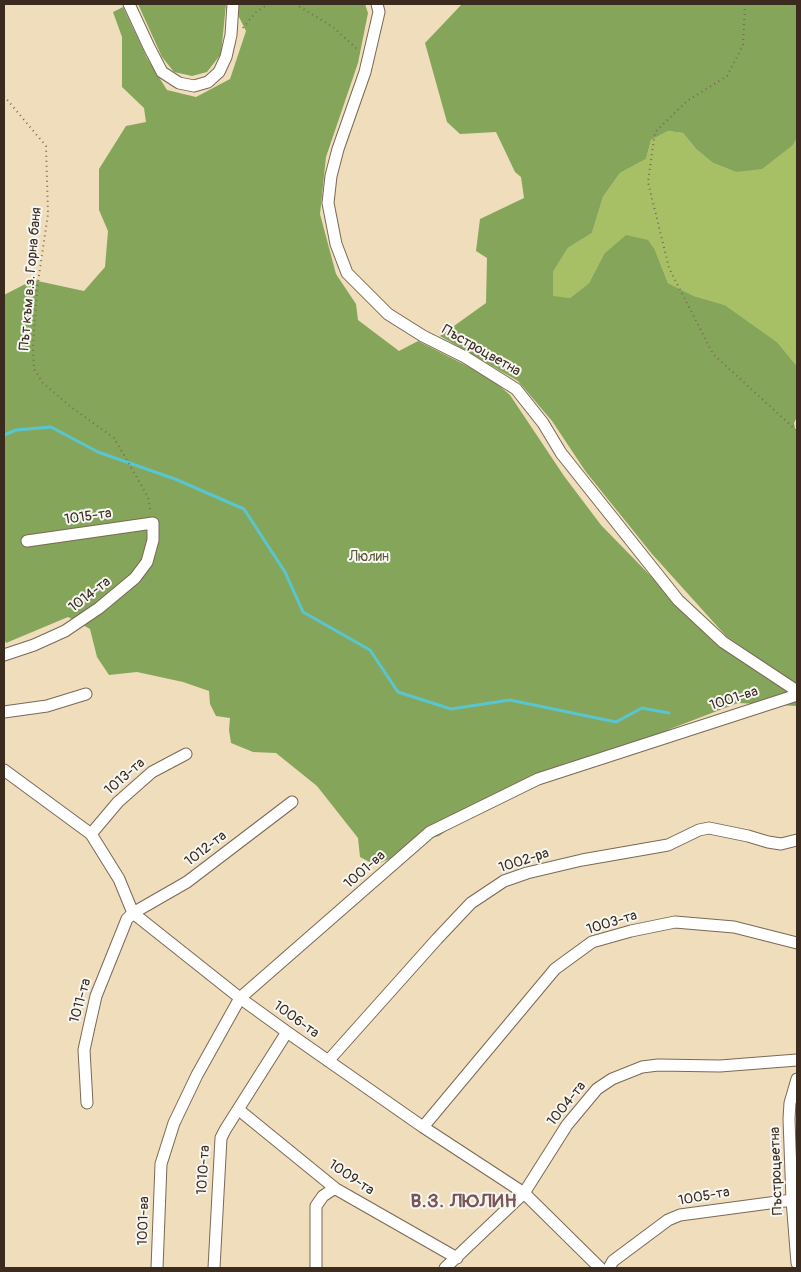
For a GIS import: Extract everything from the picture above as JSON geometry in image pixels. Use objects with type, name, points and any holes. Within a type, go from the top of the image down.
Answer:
[{"type":"street","points":[[129,4],[162,72],[179,83],[194,86],[208,82],[219,72],[226,57],[231,36],[233,4]]},
{"type":"street","name":"Пъстроцветна","points":[[377,4],[379,12],[369,56],[338,149],[331,176],[328,203],[336,244],[348,274],[388,314],[423,336],[465,357],[516,388],[543,423],[561,453],[678,600],[723,642],[797,693]]},
{"type":"street","name":"1015-та","points":[[27,541],[153,523]]},
{"type":"street","name":"1014-та","points":[[4,655],[34,645],[65,631],[99,608],[135,578],[147,562],[153,540],[153,523]]},
{"type":"street","name":"1001-ва","points":[[157,1268],[161,1164],[174,1123],[240,998],[430,832],[538,779],[797,693]]},
{"type":"street","points":[[4,712],[48,706],[86,694]]},
{"type":"street","name":"1013-та","points":[[91,834],[118,802],[152,772],[186,754]]},
{"type":"street","name":"1006-та","points":[[4,770],[91,834],[119,878],[133,913],[240,998],[287,1032],[524,1193],[600,1268]]},
{"type":"street","name":"1012-та","points":[[133,913],[186,882],[292,802]]},
{"type":"street","name":"1002-ра","points":[[328,1061],[471,903],[504,881],[527,873],[582,860],[668,845],[699,830],[709,828],[781,844],[797,840]]},
{"type":"street","name":"1011-та","points":[[87,1103],[84,1050],[96,996],[121,931],[127,919],[133,913]]},
{"type":"street","name":"1003-та","points":[[424,1126],[555,969],[592,942],[631,931],[675,922],[734,927],[797,944]]},
{"type":"street","name":"1010-та","points":[[214,1268],[220,1147],[225,1130],[287,1032]]},
{"type":"street","name":"1004-та","points":[[445,1268],[524,1193],[567,1125],[597,1089],[612,1079],[642,1067],[658,1065],[720,1066],[797,1060]]},
{"type":"street","name":"Пъстроцветна","points":[[797,1079],[790,1103],[789,1119],[797,1263]]},
{"type":"street","name":"1009-та","points":[[239,1110],[336,1190],[457,1258]]},
{"type":"street","points":[[316,1268],[316,1206],[323,1196],[332,1190],[336,1190]]},
{"type":"street","name":"1005-та","points":[[610,1268],[613,1261],[668,1220],[680,1215],[792,1200]]},
{"type":"path","points":[[231,36],[242,29],[255,13],[268,4]]},
{"type":"path","points":[[295,4],[333,27],[363,54],[369,56]]},
{"type":"path","points":[[745,4],[743,45],[727,76],[687,101],[654,132],[648,182],[669,268],[713,354],[797,431]]},
{"type":"path","name":"Път към в.з. Горна баня","points":[[4,96],[46,146],[48,214],[37,289],[33,348],[34,369],[43,383],[71,407],[114,438],[148,498],[153,523]]},
{"type":"green space","points":[[138,4],[226,4],[221,54],[207,72],[192,76],[174,72],[162,57]]},
{"type":"green space","name":"Люлин","points":[[238,4],[365,4],[368,13],[358,63],[326,157],[320,214],[336,274],[356,304],[358,320],[399,351],[418,341],[489,377],[510,395],[564,476],[601,525],[711,638],[760,674],[797,697],[797,706],[738,703],[670,729],[636,748],[566,763],[511,786],[439,836],[408,845],[394,857],[375,865],[360,857],[358,838],[317,786],[276,753],[253,752],[231,743],[230,718],[216,716],[210,704],[209,691],[183,682],[137,672],[109,675],[97,657],[90,629],[68,617],[6,643],[4,638],[4,295],[33,280],[84,291],[105,267],[108,231],[99,210],[99,169],[126,126],[146,122],[144,108],[122,87],[122,37],[113,12],[123,7],[147,58],[167,90],[196,97],[230,79],[246,31],[238,15]]},
{"type":"green space","points":[[462,4],[797,4],[797,138],[793,145],[762,169],[736,172],[713,163],[696,149],[683,133],[668,131],[651,140],[646,159],[620,173],[603,197],[592,233],[568,248],[553,272],[553,296],[570,298],[589,283],[604,254],[626,235],[648,240],[655,250],[668,283],[694,296],[725,305],[777,342],[797,366],[797,417],[794,423],[797,437],[797,685],[726,636],[652,554],[586,472],[552,421],[518,381],[440,336],[486,303],[487,258],[476,251],[480,219],[524,198],[521,177],[515,172],[496,132],[460,134],[447,122],[425,43]]},
{"type":"green space","points":[[668,131],[683,133],[696,149],[713,163],[736,172],[793,145],[797,138],[797,366],[777,342],[725,305],[694,296],[668,283],[655,250],[604,254],[589,283],[570,298],[553,297],[553,272],[568,248],[592,233],[603,197],[620,173],[646,159],[651,140]]},
{"type":"waterway","points":[[4,435],[16,430],[51,427],[98,452],[175,479],[244,509],[285,572],[303,612],[370,650],[398,692],[451,709],[510,700],[616,722],[642,708],[669,713]]},
{"type":"district","name":"В.З. ЛЮЛИН","points":[[464,1202]]}]
